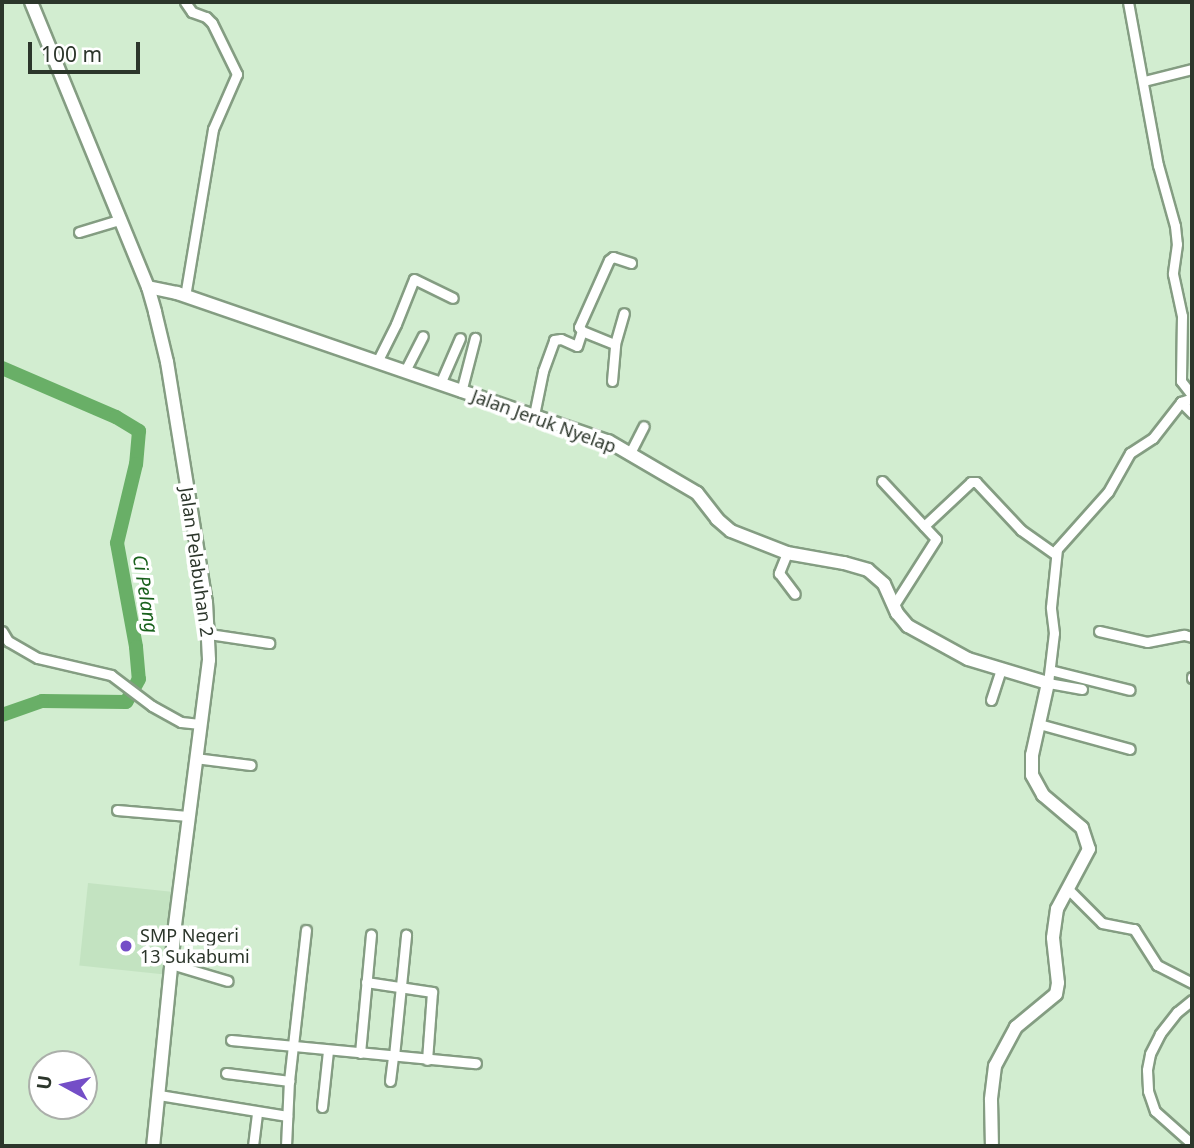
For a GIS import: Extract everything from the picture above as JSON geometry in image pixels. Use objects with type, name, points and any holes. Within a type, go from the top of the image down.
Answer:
[{"type":"street","name":"Jalan Pelabuhan 2","points":[[31,2],[148,287],[167,362],[209,634],[209,660],[188,816],[153,1146]]},
{"type":"street","points":[[185,2],[192,12],[206,17],[212,23],[237,74],[213,129],[185,296]]},
{"type":"street","points":[[992,1146],[992,1087],[998,1057],[1021,1021],[1046,1005],[1058,991],[1054,928],[1057,909],[1086,859],[1089,843],[1082,828],[1043,795],[1034,780],[1031,762],[1049,676],[1054,633],[1051,607],[1055,554],[1063,540],[1108,492],[1130,453],[1153,438],[1181,402],[1192,397],[1181,381],[1182,316],[1172,274],[1177,244],[1158,165],[1128,2]]},
{"type":"street","points":[[1144,81],[1192,69]]},
{"type":"street","points":[[79,232],[119,220]]},
{"type":"street","points":[[615,344],[582,331],[579,327],[609,260],[614,257],[631,263]]},
{"type":"street","points":[[377,362],[414,278],[453,298]]},
{"type":"street","name":"Jalan Jeruk Nyelap","points":[[148,287],[185,296],[608,441],[697,493],[717,519],[731,531],[787,553],[868,570],[884,584],[900,618],[908,626],[958,655],[1001,669],[1049,676]]},
{"type":"street","points":[[612,381],[615,344],[624,313]]},
{"type":"street","points":[[534,415],[543,371],[554,340],[561,339],[576,346],[582,331]]},
{"type":"street","points":[[405,371],[423,336]]},
{"type":"street","points":[[440,384],[460,338]]},
{"type":"street","points":[[461,391],[475,338]]},
{"type":"street","points":[[1181,402],[1192,413]]},
{"type":"street","points":[[629,453],[644,426]]},
{"type":"street","points":[[882,481],[936,541],[894,605]]},
{"type":"street","points":[[924,526],[971,482],[976,482],[1021,530],[1055,554]]},
{"type":"street","points":[[787,553],[779,573],[795,594]]},
{"type":"street","points":[[2,631],[9,642],[38,658],[107,674],[152,706],[181,722],[200,724]]},
{"type":"street","points":[[1099,631],[1147,642],[1187,635],[1192,637]]},
{"type":"street","points":[[209,634],[269,643]]},
{"type":"street","points":[[991,700],[1001,669]]},
{"type":"street","points":[[1049,676],[1082,689]]},
{"type":"street","points":[[1049,676],[1130,690]]},
{"type":"street","points":[[1039,723],[1130,749]]},
{"type":"street","points":[[195,758],[251,765]]},
{"type":"street","points":[[117,810],[188,816]]},
{"type":"street","points":[[1067,888],[1102,923],[1134,929],[1157,965],[1192,983]]},
{"type":"street","points":[[286,1146],[289,1081],[306,930]]},
{"type":"street","points":[[390,1081],[406,934]]},
{"type":"street","points":[[360,1053],[370,935]]},
{"type":"street","points":[[171,964],[228,981]]},
{"type":"street","points":[[366,982],[433,993],[426,1060]]},
{"type":"street","points":[[1192,1000],[1177,1012],[1160,1034],[1150,1054],[1147,1070],[1148,1091],[1156,1111],[1192,1144]]},
{"type":"street","points":[[231,1040],[293,1048],[476,1063]]},
{"type":"street","points":[[322,1107],[328,1051]]},
{"type":"street","points":[[226,1073],[289,1081]]},
{"type":"street","points":[[159,1095],[287,1116]]},
{"type":"street","points":[[253,1146],[257,1113]]},
{"type":"shaded area","name":"SMP Negeri 13 Sukabumi","points":[[88,883],[174,892],[165,975],[79,966]]},
{"type":"waterway","name":"Ci Pelang","points":[[2,368],[116,417],[139,431],[136,464],[117,543],[136,647],[139,679],[126,702],[42,701],[2,715]]},
{"type":"place","name":"SMP Negeri 13 Sukabumi","points":[[126,946]]}]
